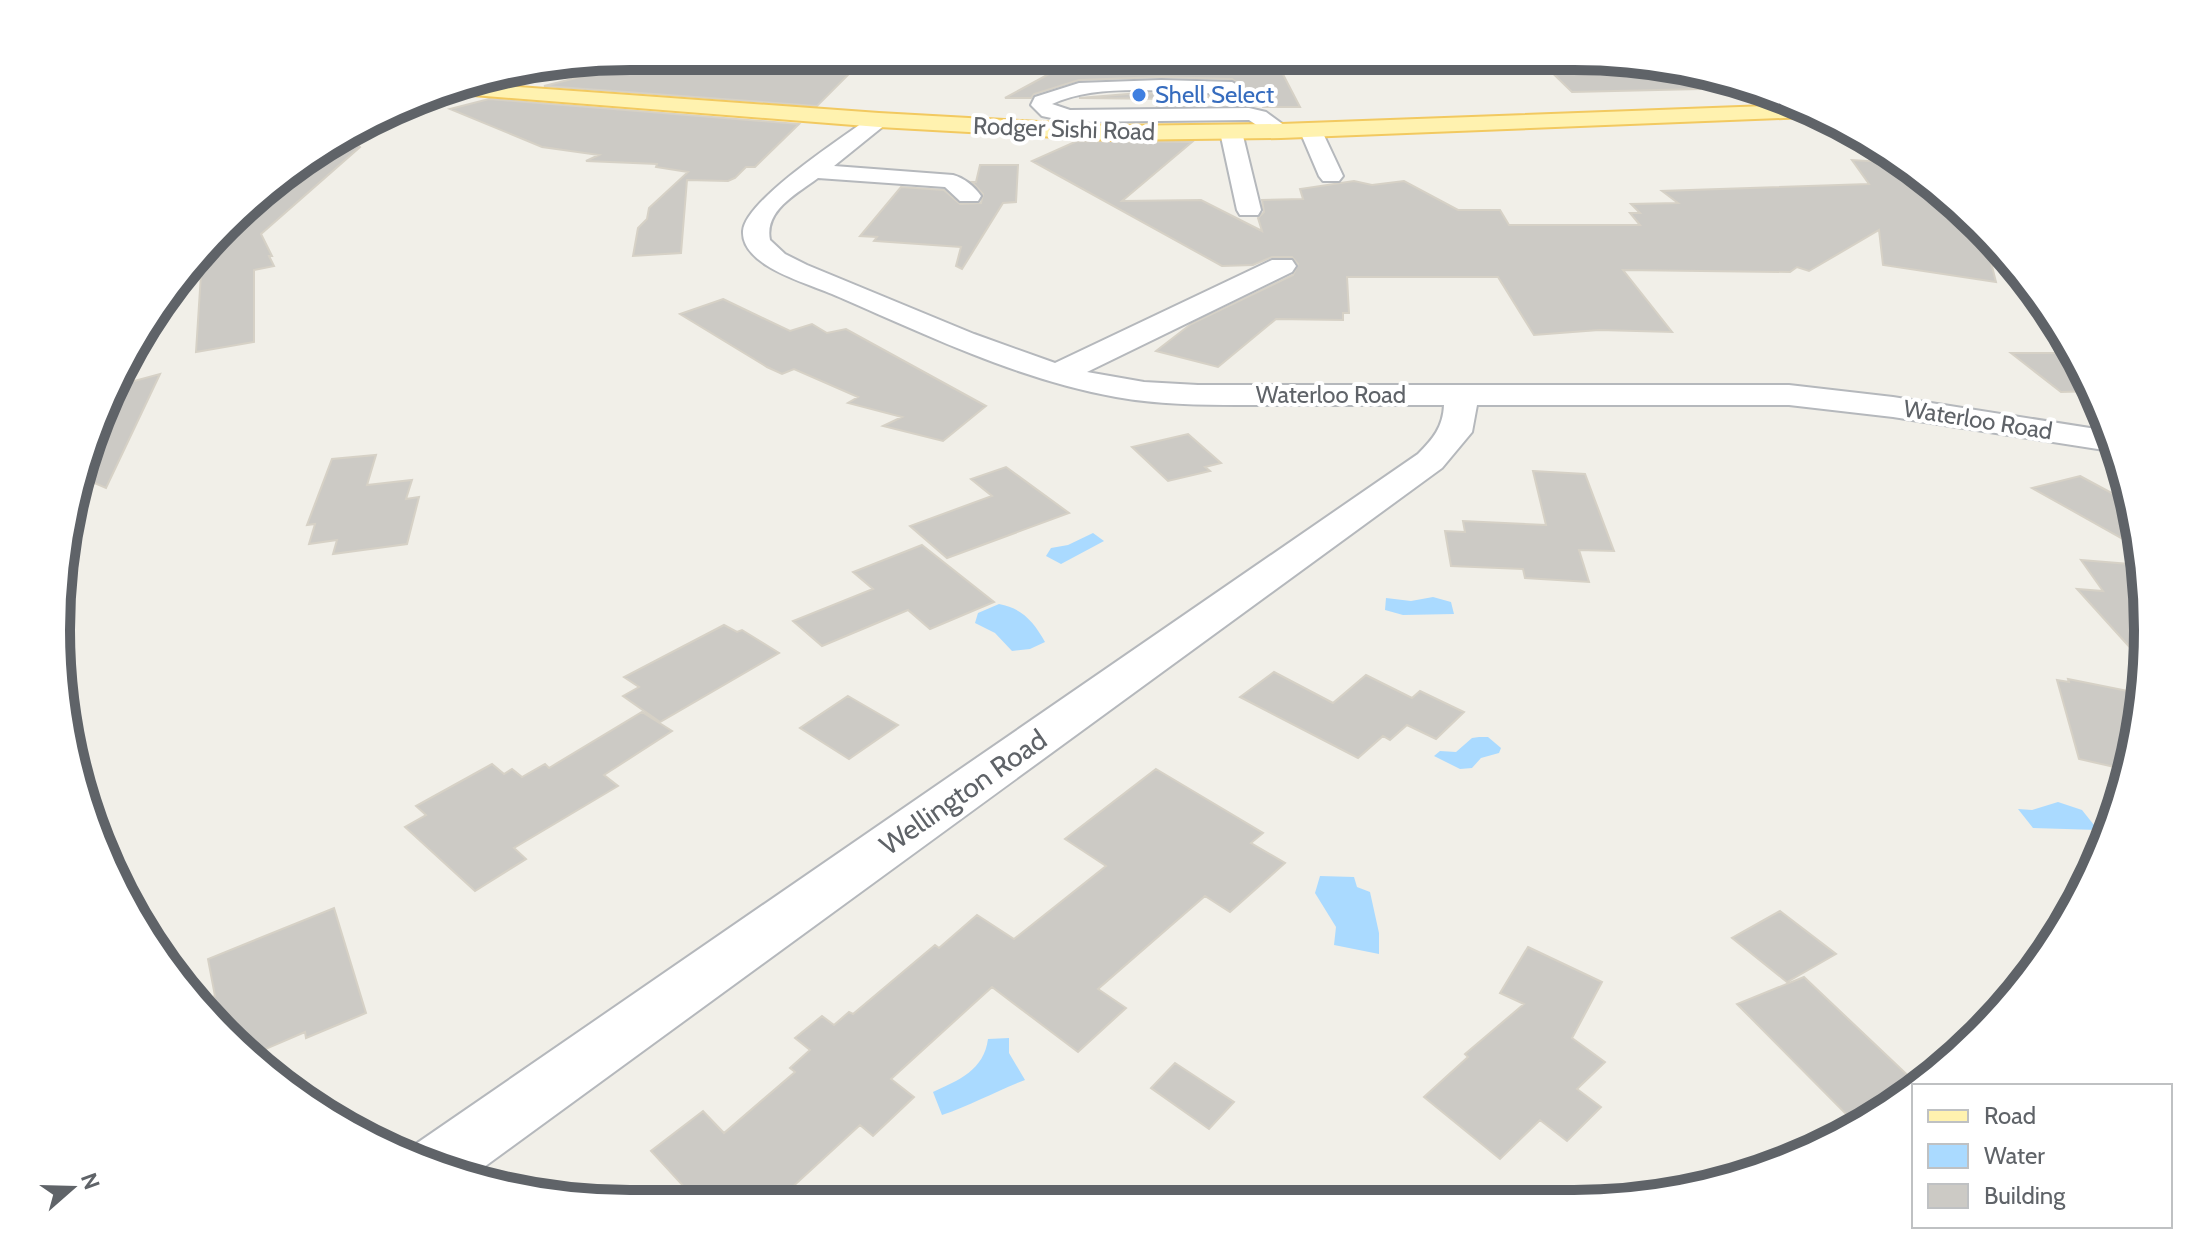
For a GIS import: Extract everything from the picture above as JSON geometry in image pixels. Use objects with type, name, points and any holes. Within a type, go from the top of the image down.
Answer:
[{"type":"main road","name":"Rodger Sishi Road","points":[[480,91],[879,120],[1099,124],[1231,132],[1786,112]]},
{"type":"main road","name":"Rodger Sishi Road","points":[[1685,117],[1803,119]]},
{"type":"street","points":[[1232,88],[1081,89],[1055,93],[1041,105],[1049,112],[1099,124],[1249,114],[1259,116],[1281,131]]},
{"type":"street","name":"Waterloo Road","points":[[879,120],[811,171],[761,214],[756,235],[768,253],[898,313],[1057,374],[1156,393],[1789,395],[1893,407],[2100,440]]},
{"type":"street","points":[[1310,129],[1331,176]]},
{"type":"street","points":[[1231,132],[1249,210]]},
{"type":"street","points":[[857,174],[869,165],[891,160],[967,163]]},
{"type":"street","points":[[811,171],[945,180],[953,182],[969,196]]},
{"type":"street","points":[[1057,374],[1282,266]]},
{"type":"street","name":"Wellington Road","points":[[446,1159],[1430,461],[1448,444],[1459,427],[1462,411],[1459,395]]},
{"type":"water","points":[[1093,533],[1104,541],[1061,564],[1046,556],[1051,548],[1068,545]]},
{"type":"water","points":[[1433,597],[1451,602],[1454,614],[1403,615],[1385,610],[1386,598],[1411,601]]},
{"type":"water","points":[[999,604],[1026,617],[1045,642],[1030,649],[1012,651],[995,633],[975,623],[978,613]]},
{"type":"water","points":[[1488,737],[1501,748],[1499,753],[1481,758],[1472,768],[1460,769],[1434,756],[1440,751],[1456,752],[1472,738]]},
{"type":"water","points":[[2058,802],[2082,810],[2097,829],[2033,828],[2018,809],[2032,810]]},
{"type":"water","points":[[1320,876],[1354,877],[1357,887],[1370,892],[1379,933],[1379,954],[1334,945],[1336,927],[1315,893]]},
{"type":"water","points":[[1009,1038],[1009,1053],[1025,1080],[942,1115],[933,1092],[969,1073],[981,1059],[988,1039]]},
{"type":"building","points":[[630,70],[851,72],[817,106],[544,86],[596,73]]},
{"type":"building","points":[[1056,70],[1281,70],[1300,107],[1263,107],[1259,97],[1188,98],[1190,106],[1156,106],[1171,99],[1079,98],[1140,93],[1232,97],[1245,89],[1232,79],[1161,77],[1079,80],[1034,94],[1031,98],[1005,98]]},
{"type":"building","points":[[1549,70],[1611,71],[1700,85],[1700,89],[1572,92]]},
{"type":"building","points":[[489,99],[799,124],[755,167],[746,167],[735,178],[728,181],[687,180],[681,253],[633,256],[638,228],[647,219],[649,208],[688,172],[656,167],[657,164],[586,161],[599,155],[542,147],[450,109]]},
{"type":"building","points":[[1077,141],[1192,142],[1122,201],[1201,200],[1262,231],[1258,218],[1264,212],[1262,200],[1303,199],[1300,189],[1354,181],[1372,185],[1404,181],[1458,210],[1500,210],[1509,225],[1640,225],[1630,213],[1640,213],[1631,204],[1678,203],[1662,191],[1869,184],[1852,160],[1881,162],[1915,186],[1970,234],[1989,255],[1996,282],[1883,265],[1879,230],[1809,271],[1797,267],[1790,272],[1623,270],[1672,332],[1599,330],[1534,335],[1498,277],[1347,277],[1349,313],[1343,313],[1343,320],[1276,319],[1218,367],[1156,351],[1191,324],[1293,275],[1298,264],[1292,257],[1272,257],[1253,265],[1222,266],[1032,161]]},
{"type":"building","points":[[356,142],[360,147],[261,234],[274,266],[254,270],[254,342],[196,352],[201,270],[261,209],[319,164]]},
{"type":"building","points":[[980,165],[1018,165],[1016,202],[1003,203],[962,269],[956,266],[961,247],[874,241],[877,237],[860,236],[901,187],[944,190],[960,204],[981,203],[983,194],[972,182],[976,182]]},
{"type":"building","points":[[723,299],[790,331],[812,324],[827,333],[846,329],[986,406],[943,441],[883,426],[902,417],[848,403],[858,397],[794,369],[782,374],[680,314]]},
{"type":"building","points":[[2011,353],[2061,353],[2080,391],[2061,392]]},
{"type":"building","points":[[160,374],[106,488],[90,481],[128,383]]},
{"type":"building","points":[[1188,434],[1221,463],[1205,467],[1210,471],[1168,481],[1132,447]]},
{"type":"building","points":[[376,455],[367,485],[412,480],[406,499],[419,497],[407,544],[333,554],[337,540],[309,544],[315,524],[307,525],[332,459]]},
{"type":"building","points":[[1006,467],[1069,513],[947,558],[910,526],[992,496],[971,479]]},
{"type":"building","points":[[1533,471],[1585,474],[1614,551],[1579,550],[1589,582],[1525,578],[1523,569],[1451,566],[1445,531],[1465,532],[1463,521],[1546,525]]},
{"type":"building","points":[[2080,476],[2117,496],[2126,541],[2032,488]]},
{"type":"building","points":[[922,545],[994,602],[930,629],[908,610],[822,646],[793,621],[873,589],[853,572]]},
{"type":"building","points":[[2081,560],[2130,564],[2133,651],[2077,589],[2103,591]]},
{"type":"building","points":[[724,625],[737,632],[742,630],[779,653],[660,722],[623,696],[639,687],[624,677]]},
{"type":"building","points":[[1274,672],[1333,703],[1366,675],[1412,698],[1420,691],[1464,712],[1436,739],[1407,725],[1390,740],[1383,736],[1358,758],[1240,697]]},
{"type":"building","points":[[2068,679],[2130,691],[2117,767],[2079,759],[2057,680],[2069,682]]},
{"type":"building","points":[[848,696],[898,725],[849,759],[800,728]]},
{"type":"building","points":[[642,712],[672,731],[604,775],[618,786],[514,848],[526,859],[475,891],[405,827],[426,815],[416,806],[492,764],[504,774],[512,769],[522,777],[545,764],[549,768]]},
{"type":"building","points":[[1156,769],[1263,833],[1251,843],[1285,863],[1230,912],[1205,896],[1098,989],[1126,1008],[1078,1052],[992,987],[891,1079],[914,1097],[873,1136],[860,1125],[789,1190],[687,1190],[651,1151],[703,1111],[724,1133],[795,1072],[790,1068],[810,1050],[795,1038],[822,1016],[834,1025],[849,1012],[853,1014],[935,945],[939,948],[977,915],[1014,939],[1106,866],[1065,839]]},
{"type":"building","points":[[334,908],[366,1013],[306,1038],[305,1032],[261,1051],[208,998],[215,996],[208,959]]},
{"type":"building","points":[[1780,911],[1836,954],[1787,982],[1732,938]]},
{"type":"building","points":[[1528,947],[1602,982],[1572,1038],[1605,1062],[1577,1089],[1601,1107],[1567,1141],[1540,1120],[1500,1159],[1424,1097],[1468,1057],[1465,1054],[1524,1004],[1500,993]]},
{"type":"building","points":[[1804,977],[1910,1078],[1849,1117],[1737,1004]]},
{"type":"building","points":[[1175,1063],[1234,1102],[1209,1129],[1151,1088]]},
{"type":"place","name":"Shell Select","points":[[1139,95]]}]
